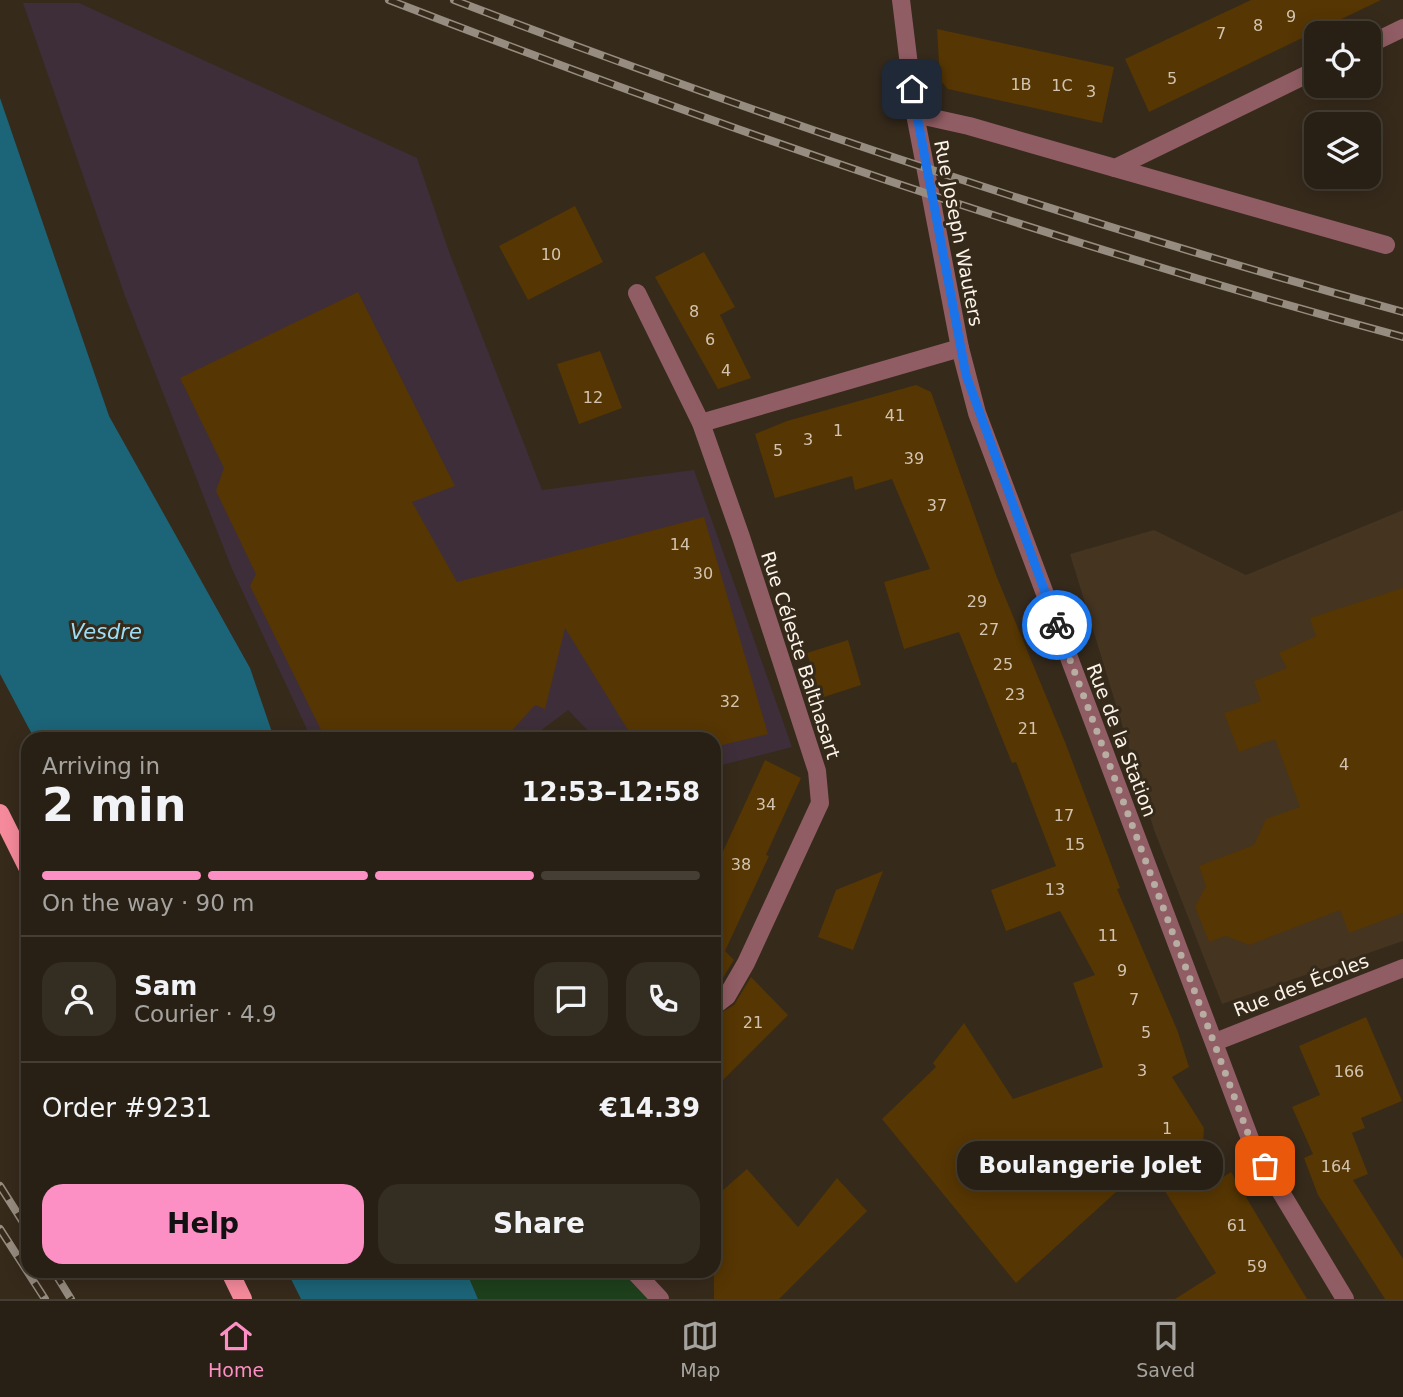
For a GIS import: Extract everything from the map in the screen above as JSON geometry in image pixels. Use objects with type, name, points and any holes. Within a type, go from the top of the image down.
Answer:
[{"type":"main road","points":[[0,813],[21,855]]},
{"type":"main road","points":[[233,1278],[243,1299]]},
{"type":"street","name":"Rue Joseph Wauters","points":[[901,0],[915,114],[960,348]]},
{"type":"street","points":[[1381,39],[1403,28]]},
{"type":"street","points":[[1115,168],[1304,76]]},
{"type":"street","points":[[915,114],[969,126],[1386,245]]},
{"type":"street","name":"Rue Céleste Balthasart","points":[[637,293],[701,423],[817,771],[821,803],[746,963],[727,996],[721,1001]]},
{"type":"street","points":[[701,423],[960,348]]},
{"type":"street","name":"Rue de la Station","points":[[960,348],[977,413],[1252,1144],[1345,1299]]},
{"type":"street","name":"Rue des Écoles","points":[[1215,1042],[1403,968]]},
{"type":"street","points":[[640,1278],[660,1299]]},
{"type":"shaded area","points":[[23,3],[79,3],[417,158],[448,249],[542,490],[694,470],[792,747],[721,765],[721,732],[589,732],[568,710],[539,732],[308,732],[232,569],[125,296]]},
{"type":"shaded area","points":[[1403,510],[1403,941],[1222,1004],[1154,830],[1070,554],[1154,530],[1246,575]]},
{"type":"green space","points":[[469,1278],[642,1278],[663,1299],[478,1299]]},
{"type":"water","name":"Vesdre","points":[[0,98],[109,416],[250,668],[272,732],[31,732],[0,674]]},
{"type":"water","points":[[290,1278],[469,1278],[478,1299],[301,1299]]},
{"type":"building","points":[[1251,0],[1381,0],[1338,21],[1304,21],[1304,37],[1149,112],[1125,59]]},
{"type":"building","points":[[937,29],[1114,67],[1102,123],[948,89],[940,80]]},
{"type":"building","points":[[575,206],[603,262],[528,300],[499,246]]},
{"type":"building","points":[[704,252],[735,307],[720,315],[751,378],[718,389],[655,277]]},
{"type":"building","points":[[358,292],[455,486],[412,502],[457,582],[704,517],[768,734],[721,745],[721,732],[629,732],[565,628],[545,709],[535,705],[510,732],[322,732],[250,586],[256,574],[216,491],[224,468],[180,378]]},
{"type":"building","points":[[600,351],[622,408],[579,424],[557,364]]},
{"type":"building","points":[[916,385],[931,392],[996,575],[1065,742],[1120,888],[1117,889],[1178,1032],[1189,1067],[1172,1077],[1204,1128],[1200,1192],[1231,1172],[1307,1299],[1175,1299],[1216,1273],[1150,1167],[1140,1175],[1138,1172],[1016,1283],[882,1119],[936,1067],[933,1063],[964,1023],[1013,1099],[1103,1067],[1073,983],[1095,975],[1060,911],[1006,931],[991,890],[1056,866],[1016,762],[1012,763],[959,632],[904,649],[884,582],[930,569],[892,479],[855,490],[852,476],[775,498],[755,434],[787,421]]},
{"type":"building","points":[[1403,588],[1403,913],[1349,933],[1340,910],[1249,945],[1226,936],[1209,942],[1195,907],[1206,886],[1199,866],[1254,845],[1266,819],[1300,807],[1275,739],[1239,752],[1224,713],[1261,701],[1254,681],[1287,668],[1279,653],[1316,636],[1310,618]]},
{"type":"building","points":[[848,640],[861,685],[821,698],[807,653]]},
{"type":"building","points":[[765,760],[801,778],[725,951],[734,960],[721,981],[721,856]]},
{"type":"building","points":[[883,871],[853,950],[818,937],[836,890]]},
{"type":"building","points":[[751,977],[788,1015],[721,1082],[721,1013],[734,1005]]},
{"type":"building","points":[[1366,1017],[1402,1101],[1361,1118],[1365,1128],[1352,1133],[1368,1174],[1353,1180],[1403,1259],[1403,1299],[1385,1299],[1318,1195],[1304,1158],[1313,1154],[1292,1107],[1320,1095],[1299,1046]]},
{"type":"building","points":[[747,1169],[798,1227],[837,1178],[867,1211],[779,1299],[714,1299],[714,1278],[721,1278],[721,1192]]},
{"type":"railway","points":[[389,0],[640,94],[892,182],[1146,263],[1403,337]]},
{"type":"railway","points":[[454,0],[688,87],[925,168],[1163,243],[1403,312]]},
{"type":"railway","points":[[0,1186],[21,1219]]},
{"type":"railway","points":[[0,1229],[21,1262]]},
{"type":"railway","points":[[32,1278],[45,1299]]},
{"type":"railway","points":[[58,1278],[71,1299]]},
{"type":"way so far","points":[[1057,625],[1252,1144],[1265,1166]]},
{"type":"place","name":"Boulangerie Jolet","points":[[1265,1166]]},
{"type":"route","points":[[912,89],[966,375],[977,413],[1057,625]]}]
